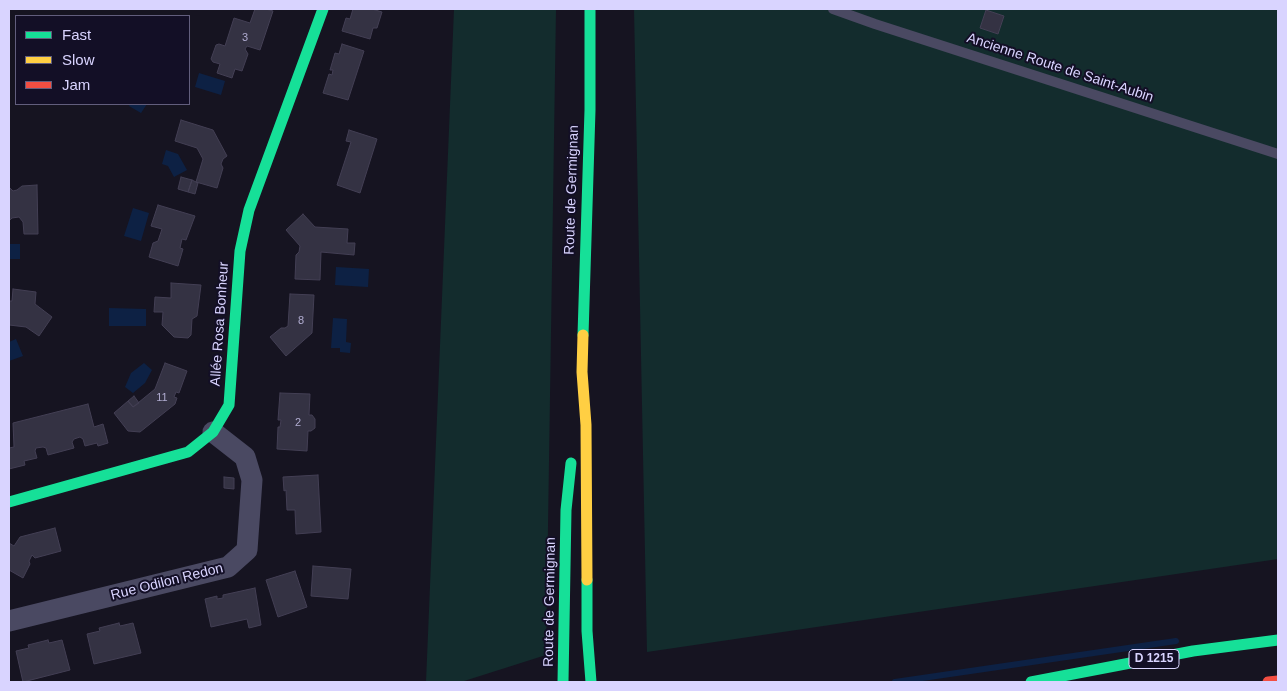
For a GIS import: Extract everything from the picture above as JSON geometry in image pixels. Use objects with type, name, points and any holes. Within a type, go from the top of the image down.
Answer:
[{"type":"street","name":"Allée Rosa Bonheur","points":[[9,502],[188,452],[213,432],[230,405],[240,251],[249,210],[323,9]]},
{"type":"street","name":"Route de Germignan","points":[[590,9],[590,110],[582,372],[586,425],[587,631],[590,682]]},
{"type":"street","name":"Route de Germignan","points":[[574,430],[582,372]]},
{"type":"street","name":"Rue Odilon Redon","points":[[9,622],[228,568],[247,550],[252,480],[245,457],[213,432]]},
{"type":"street","name":"Route de Germignan","points":[[563,682],[566,510],[574,454]]},
{"type":"street","name":"D 1215","points":[[1031,682],[1193,651],[1278,640]]},
{"type":"street","points":[[1268,682],[1278,681]]},
{"type":"lane","name":"Ancienne Route de Saint-Aubin","points":[[833,9],[1278,154]]},
{"type":"lane","points":[[574,454],[576,540]]},
{"type":"green space","points":[[454,9],[556,9],[546,655],[461,682],[426,682]]},
{"type":"green space","points":[[634,9],[1278,9],[1278,559],[647,652]]},
{"type":"water","points":[[199,73],[225,81],[221,95],[195,87]]},
{"type":"water","points":[[130,105],[146,105],[141,113]]},
{"type":"water","points":[[166,150],[178,154],[187,170],[174,177],[168,166],[162,164]]},
{"type":"water","points":[[133,208],[149,213],[141,241],[124,236]]},
{"type":"water","points":[[9,244],[20,244],[20,259],[9,259]]},
{"type":"water","points":[[336,267],[369,269],[368,287],[335,285]]},
{"type":"water","points":[[109,308],[146,309],[146,326],[109,326]]},
{"type":"water","points":[[333,318],[347,319],[346,342],[351,343],[350,353],[340,352],[340,348],[331,348]]},
{"type":"water","points":[[16,339],[23,356],[9,361],[9,342]]},
{"type":"water","points":[[144,363],[152,370],[145,383],[133,393],[125,387],[131,373]]},
{"type":"building","points":[[255,9],[273,11],[260,50],[247,46],[245,49],[248,54],[242,71],[235,69],[232,78],[217,73],[220,64],[213,62],[211,59],[216,45],[225,46],[234,18],[250,23]]},
{"type":"building","points":[[353,9],[372,9],[382,12],[377,28],[373,28],[370,39],[342,31],[346,18],[350,19]]},
{"type":"building","points":[[986,10],[1004,16],[998,34],[980,28]]},
{"type":"building","points":[[342,44],[364,51],[348,100],[323,93],[329,74],[332,75],[333,70],[330,70],[335,53],[339,54]]},
{"type":"building","points":[[181,120],[213,130],[227,156],[221,164],[223,168],[217,188],[196,182],[203,159],[197,148],[175,141]]},
{"type":"building","points":[[349,130],[377,139],[360,193],[337,185],[351,142],[346,141]]},
{"type":"building","points":[[181,177],[192,180],[188,192],[178,189]]},
{"type":"building","points":[[192,180],[198,183],[195,194],[188,192]]},
{"type":"building","points":[[37,185],[38,234],[24,234],[23,222],[19,217],[12,218],[9,221],[9,187],[13,191],[22,186]]},
{"type":"building","points":[[158,205],[195,216],[186,240],[182,239],[180,248],[183,249],[178,266],[149,257],[153,243],[158,241],[162,229],[151,226]]},
{"type":"building","points":[[303,214],[315,227],[348,229],[347,243],[355,243],[354,255],[321,252],[320,280],[295,279],[296,255],[299,252],[300,246],[286,230]]},
{"type":"building","points":[[171,283],[201,285],[197,316],[192,319],[191,335],[188,338],[174,337],[162,325],[163,312],[154,312],[155,297],[171,298]]},
{"type":"building","points":[[13,289],[36,292],[35,304],[52,317],[39,336],[26,327],[9,325],[9,301],[12,301]]},
{"type":"building","points":[[290,294],[314,295],[312,333],[286,356],[270,337],[281,328],[288,326]]},
{"type":"building","points":[[165,363],[187,371],[179,393],[176,392],[174,397],[177,398],[175,404],[140,432],[128,431],[114,413],[128,401],[133,407],[155,389]]},
{"type":"building","points":[[280,393],[310,394],[309,415],[312,415],[315,419],[315,428],[308,431],[307,451],[277,449],[278,427],[280,427],[281,420],[278,420]]},
{"type":"building","points":[[134,396],[139,403],[133,407],[128,401]]},
{"type":"building","points":[[88,404],[94,427],[103,424],[108,443],[98,446],[97,443],[85,446],[83,439],[80,437],[72,442],[74,448],[48,455],[46,448],[36,448],[37,458],[24,461],[25,465],[9,469],[9,448],[14,447],[13,423]]},
{"type":"building","points":[[318,475],[321,532],[296,534],[295,510],[287,510],[283,477]]},
{"type":"building","points":[[224,477],[234,478],[234,489],[224,488]]},
{"type":"building","points":[[55,528],[61,551],[35,558],[32,555],[23,578],[9,570],[9,543],[14,546],[20,537]]},
{"type":"building","points":[[313,566],[351,569],[348,599],[311,596]]},
{"type":"building","points":[[295,571],[307,607],[278,617],[266,580]]},
{"type":"building","points":[[255,588],[261,625],[249,628],[247,619],[211,627],[205,599],[217,596],[217,599],[223,598],[223,595]]},
{"type":"building","points":[[119,623],[120,626],[133,623],[141,653],[94,664],[87,634],[100,631],[99,628]]},
{"type":"building","points":[[48,640],[49,643],[62,640],[70,670],[23,682],[16,651],[29,648],[28,645]]},
{"type":"waterway","points":[[895,682],[1176,641]]},
{"type":"traffic: fast","points":[[9,502],[188,452],[213,432],[229,405],[240,251],[249,210],[323,9]]},
{"type":"traffic: fast","points":[[583,335],[590,110],[590,9]]},
{"type":"traffic: fast","points":[[563,682],[566,510],[571,463]]},
{"type":"traffic: fast","points":[[587,580],[587,631],[591,682]]},
{"type":"traffic: fast","points":[[1031,682],[1193,651],[1278,640]]},
{"type":"traffic: slow","points":[[583,335],[582,372],[586,425],[587,580]]},
{"type":"traffic: jam","points":[[1268,682],[1278,681]]}]
